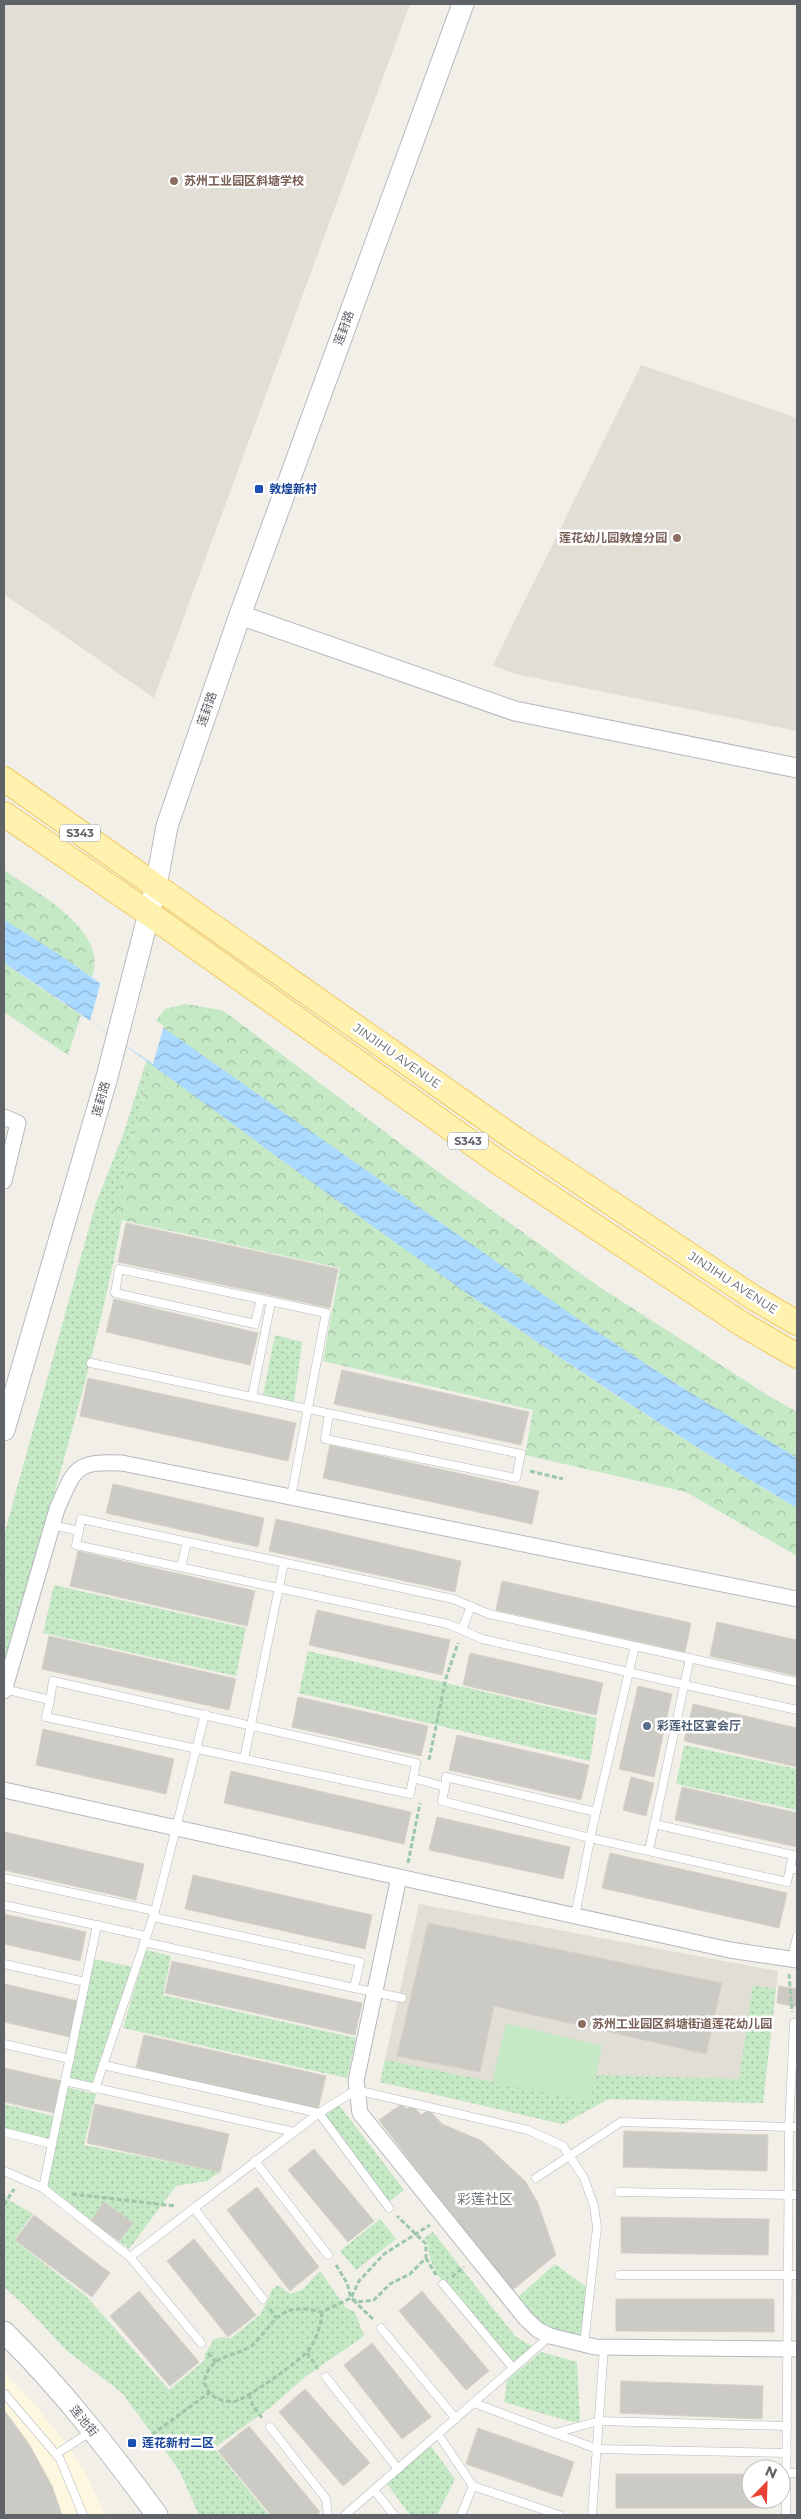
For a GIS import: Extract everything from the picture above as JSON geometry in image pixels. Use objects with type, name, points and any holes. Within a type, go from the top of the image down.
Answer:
[{"type":"main road","name":"莲葑路","points":[[4,1430],[107,1077],[156,886],[167,826],[240,615],[463,4]]},
{"type":"main road","name":"JINJIHU AVENUE","points":[[4,779],[515,1140],[754,1298],[797,1323]]},
{"type":"main road","name":"S343","points":[[4,814],[148,913],[501,1164],[742,1324],[797,1356]]},
{"type":"main road","name":"莲池街","points":[[4,2332],[24,2352],[92,2431],[157,2515]]},
{"type":"street","points":[[240,615],[515,711],[797,768]]},
{"type":"street","points":[[4,1117],[18,1123],[4,1181]]},
{"type":"street","points":[[4,1690],[52,1526],[69,1482],[80,1468],[94,1462],[122,1463],[797,1599]]},
{"type":"street","points":[[4,1790],[730,1950],[795,1959]]},
{"type":"street","points":[[402,1878],[356,2081],[360,2113],[526,2320],[538,2330],[550,2336],[584,2345],[604,2347],[793,2349]]},
{"type":"lane","points":[[261,1299],[255,1324],[115,1293],[119,1269],[261,1299],[271,1302],[326,1313],[291,1497]]},
{"type":"lane","points":[[252,1397],[271,1302]]},
{"type":"lane","points":[[91,1363],[521,1454],[516,1478],[325,1439],[329,1414]]},
{"type":"lane","points":[[797,1682],[489,1614],[453,1599],[81,1519],[76,1545],[448,1624],[482,1639],[797,1710]]},
{"type":"lane","points":[[52,1526],[79,1531]]},
{"type":"lane","points":[[181,1567],[187,1542]]},
{"type":"lane","points":[[244,1759],[284,1563]]},
{"type":"lane","points":[[462,1630],[470,1606]]},
{"type":"lane","points":[[575,1916],[590,1838],[636,1646]]},
{"type":"lane","points":[[649,1850],[690,1658]]},
{"type":"lane","points":[[53,1681],[206,1714],[416,1762],[410,1794],[46,1717],[53,1681]]},
{"type":"lane","points":[[4,1690],[50,1700]]},
{"type":"lane","points":[[95,2089],[154,1914],[178,1828],[206,1714]]},
{"type":"lane","points":[[596,1812],[446,1777],[442,1802],[590,1838],[787,1882],[794,1869],[793,1854],[654,1824]]},
{"type":"lane","points":[[413,1778],[445,1787]]},
{"type":"lane","points":[[4,1878],[360,1962],[354,1988]]},
{"type":"lane","points":[[4,1904],[97,1925],[145,1939],[402,1998]]},
{"type":"lane","points":[[45,2190],[52,2144],[97,1925]]},
{"type":"lane","points":[[795,1959],[797,1936]]},
{"type":"lane","points":[[4,1964],[86,1982]]},
{"type":"lane","points":[[787,2459],[788,2394],[793,2349],[795,2023]]},
{"type":"lane","points":[[4,2044],[70,2059]]},
{"type":"lane","points":[[103,2065],[319,2112],[389,2208]]},
{"type":"lane","points":[[65,2082],[294,2132]]},
{"type":"lane","points":[[130,2257],[319,2112],[356,2090],[528,2130],[563,2146],[584,2178],[594,2206],[597,2227],[584,2345]]},
{"type":"lane","points":[[536,2178],[568,2155],[621,2122],[793,2127]]},
{"type":"lane","points":[[4,2132],[52,2144]]},
{"type":"lane","points":[[255,2161],[328,2256]]},
{"type":"lane","points":[[4,2171],[45,2190],[130,2257],[201,2343]]},
{"type":"lane","points":[[619,2192],[793,2195]]},
{"type":"lane","points":[[194,2208],[263,2299]]},
{"type":"lane","points":[[619,2275],[793,2275]]},
{"type":"lane","points":[[443,2284],[513,2368]]},
{"type":"lane","points":[[381,2328],[456,2418]]},
{"type":"lane","points":[[345,2515],[550,2336]]},
{"type":"lane","points":[[592,2515],[604,2347]]},
{"type":"lane","points":[[326,2378],[398,2469]]},
{"type":"lane","points":[[4,2393],[56,2454],[71,2481],[84,2515]]},
{"type":"lane","points":[[788,2394],[797,2394]]},
{"type":"lane","points":[[474,2403],[596,2449],[787,2454]]},
{"type":"lane","points":[[555,2433],[598,2421],[787,2426]]},
{"type":"lane","points":[[270,2427],[326,2499],[328,2515]]},
{"type":"lane","points":[[56,2454],[92,2431]]},
{"type":"lane","points":[[438,2434],[473,2486],[559,2515]]},
{"type":"lane","points":[[461,2515],[473,2486]]},
{"type":"lane","points":[[374,2490],[394,2515]]},
{"type":"path","points":[[518,1468],[563,1478]]},
{"type":"path","points":[[402,1878],[446,1678],[462,1630]]},
{"type":"path","points":[[795,1959],[788,1977],[795,2023]]},
{"type":"path","points":[[4,2205],[20,2178]]},
{"type":"path","points":[[45,2190],[194,2208]]},
{"type":"path","points":[[351,2298],[357,2302],[374,2300],[390,2284],[410,2274],[426,2258],[426,2244],[389,2208]]},
{"type":"path","points":[[322,2312],[319,2328],[307,2353],[249,2394],[237,2401],[224,2401],[209,2393],[204,2386],[204,2377],[216,2362],[254,2343],[281,2314],[293,2308],[322,2312],[351,2298],[359,2281],[384,2254],[417,2235],[443,2216]]},
{"type":"path","points":[[328,2256],[344,2275],[351,2298],[381,2328]]},
{"type":"path","points":[[307,2353],[326,2378]]},
{"type":"path","points":[[146,2438],[209,2393]]},
{"type":"path","points":[[249,2394],[253,2406],[270,2427]]},
{"type":"shaded area","name":"苏州工业园区斜塘学校","points":[[4,4],[410,4],[154,698],[4,594]]},
{"type":"shaded area","name":"莲花幼儿园敦煌分园","points":[[641,365],[797,418],[797,731],[515,674],[493,665]]},
{"type":"shaded area","name":"苏州工业园区斜塘街道莲花幼儿园","points":[[419,1904],[778,1971],[763,2103],[608,2099],[563,2124],[380,2082]]},
{"type":"shaded area","points":[[4,2371],[66,2443],[85,2472],[105,2515],[4,2515]]},
{"type":"green space","points":[[4,870],[50,901],[80,928],[90,944],[95,960],[92,977],[4,920]]},
{"type":"green space","points":[[4,963],[81,1015],[68,1055],[4,1012]]},
{"type":"green space","points":[[185,1004],[221,1010],[229,1015],[437,1171],[598,1286],[797,1412],[797,1458],[632,1356],[552,1302],[392,1191],[155,1022],[165,1009]]},
{"type":"green space","points":[[147,1059],[142,1104],[112,1218],[122,1220],[98,1332],[69,1443],[4,1663],[4,1535],[95,1206],[123,1135]]},
{"type":"green space","points":[[147,1059],[386,1235],[547,1349],[712,1457],[797,1508],[797,1556],[686,1492],[525,1455],[533,1410],[323,1361],[340,1268],[112,1218],[142,1104]]},
{"type":"green space","points":[[275,1335],[302,1342],[294,1403],[263,1395]]},
{"type":"green space","points":[[54,1585],[246,1628],[236,1676],[43,1633]]},
{"type":"green space","points":[[308,1651],[597,1718],[590,1761],[299,1693]]},
{"type":"green space","points":[[684,1745],[797,1769],[797,1810],[676,1784]]},
{"type":"green space","points":[[146,1950],[171,1956],[163,1995],[356,2038],[347,2078],[123,2028]]},
{"type":"green space","points":[[94,1959],[132,1967],[93,2084],[68,2078]]},
{"type":"green space","points":[[753,1985],[776,1989],[763,2103],[608,2099],[563,2124],[380,2082],[385,2060],[590,2102],[596,2075],[739,2079]]},
{"type":"green space","points":[[506,2023],[602,2046],[590,2102],[492,2082]]},
{"type":"green space","points":[[66,2087],[96,2094],[84,2145],[220,2172],[207,2181],[176,2186],[129,2249],[46,2185]]},
{"type":"green space","points":[[4,2104],[54,2116],[48,2141],[4,2130]]},
{"type":"green space","points":[[339,2105],[404,2190],[388,2203],[323,2116]]},
{"type":"green space","points":[[4,2197],[33,2214],[14,2240],[87,2297],[169,2390],[204,2361],[205,2354],[214,2339],[223,2337],[230,2339],[261,2314],[272,2290],[278,2285],[290,2294],[302,2290],[320,2271],[346,2308],[355,2312],[364,2336],[305,2377],[271,2407],[214,2448],[269,2515],[199,2515],[179,2470],[122,2393],[66,2350],[26,2307],[4,2287]]},
{"type":"green space","points":[[380,2219],[396,2239],[356,2270],[340,2251]]},
{"type":"green space","points":[[433,2232],[515,2336],[533,2347],[513,2364],[436,2273],[429,2255],[428,2243],[424,2238]]},
{"type":"green space","points":[[555,2264],[588,2288],[582,2340],[559,2334],[545,2326],[517,2298]]},
{"type":"green space","points":[[541,2352],[577,2362],[580,2422],[568,2421],[504,2402],[507,2380]]},
{"type":"green space","points":[[430,2445],[455,2479],[437,2515],[410,2515],[387,2484]]},
{"type":"water","points":[[4,920],[57,953],[575,1317],[678,1385],[797,1458],[797,1508],[676,1434],[558,1356],[384,1234],[127,1047],[4,963]]},
{"type":"pier","points":[[101,981],[164,1026],[153,1064],[90,1021]]},
{"type":"building","points":[[126,1223],[338,1269],[330,1308],[118,1262]]},
{"type":"building","points":[[114,1299],[258,1333],[250,1365],[106,1332]]},
{"type":"building","points":[[342,1370],[529,1412],[521,1445],[334,1404]]},
{"type":"building","points":[[88,1378],[296,1423],[288,1461],[80,1416]]},
{"type":"building","points":[[330,1445],[539,1491],[532,1524],[323,1478]]},
{"type":"building","points":[[113,1484],[264,1518],[258,1547],[106,1513]]},
{"type":"building","points":[[276,1519],[461,1561],[455,1592],[269,1551]]},
{"type":"building","points":[[78,1551],[255,1591],[247,1626],[70,1586]]},
{"type":"building","points":[[502,1581],[691,1623],[685,1652],[496,1610]]},
{"type":"building","points":[[317,1610],[450,1640],[442,1675],[309,1645]]},
{"type":"building","points":[[717,1622],[797,1640],[797,1676],[710,1656]]},
{"type":"building","points":[[49,1636],[236,1679],[229,1710],[42,1669]]},
{"type":"building","points":[[470,1653],[603,1683],[596,1715],[463,1685]]},
{"type":"building","points":[[638,1686],[672,1694],[654,1777],[619,1769]]},
{"type":"building","points":[[298,1697],[428,1726],[421,1756],[292,1727]]},
{"type":"building","points":[[693,1704],[797,1728],[797,1767],[684,1741]]},
{"type":"building","points":[[43,1729],[174,1759],[166,1794],[36,1765]]},
{"type":"building","points":[[457,1735],[589,1765],[581,1800],[449,1770]]},
{"type":"building","points":[[231,1771],[411,1812],[404,1844],[224,1803]]},
{"type":"building","points":[[631,1777],[654,1783],[646,1816],[623,1810]]},
{"type":"building","points":[[682,1787],[797,1813],[797,1847],[675,1820]]},
{"type":"building","points":[[437,1817],[570,1847],[563,1879],[429,1850]]},
{"type":"building","points":[[4,1832],[144,1864],[136,1900],[4,1870]]},
{"type":"building","points":[[610,1853],[787,1893],[779,1928],[602,1888]]},
{"type":"building","points":[[193,1875],[372,1915],[365,1949],[185,1909]]},
{"type":"building","points":[[4,1914],[86,1932],[80,1961],[4,1944]]},
{"type":"building","points":[[428,1923],[722,1983],[706,2054],[494,2006],[480,2072],[397,2056]]},
{"type":"building","points":[[172,1961],[362,2003],[355,2035],[165,1993]]},
{"type":"building","points":[[4,1984],[78,2001],[70,2037],[4,2022]]},
{"type":"building","points":[[779,1986],[797,1989],[797,2007],[777,2003]]},
{"type":"building","points":[[144,2035],[326,2076],[318,2109],[136,2068]]},
{"type":"building","points":[[4,2068],[62,2081],[55,2113],[4,2102]]},
{"type":"building","points":[[95,2104],[229,2134],[220,2172],[87,2143]]},
{"type":"building","points":[[402,2104],[406,2109],[413,2106],[421,2115],[429,2110],[442,2124],[482,2141],[525,2181],[537,2201],[556,2255],[510,2292],[379,2120]]},
{"type":"building","points":[[624,2131],[768,2135],[767,2171],[623,2167]]},
{"type":"building","points":[[314,2149],[374,2221],[348,2242],[288,2170]]},
{"type":"building","points":[[257,2187],[319,2267],[290,2291],[227,2210]]},
{"type":"building","points":[[104,2202],[133,2223],[119,2241],[91,2221]]},
{"type":"building","points":[[34,2215],[110,2273],[92,2297],[15,2240]]},
{"type":"building","points":[[621,2217],[769,2219],[768,2255],[621,2253]]},
{"type":"building","points":[[194,2239],[256,2315],[228,2337],[167,2261]]},
{"type":"building","points":[[139,2291],[199,2362],[170,2386],[110,2316]]},
{"type":"building","points":[[422,2291],[489,2371],[466,2390],[399,2311]]},
{"type":"building","points":[[616,2299],[774,2299],[774,2332],[616,2331]]},
{"type":"building","points":[[372,2343],[431,2417],[402,2439],[344,2365]]},
{"type":"building","points":[[621,2381],[763,2386],[762,2419],[620,2413]]},
{"type":"building","points":[[305,2389],[370,2463],[343,2486],[279,2412]]},
{"type":"building","points":[[4,2410],[29,2444],[52,2486],[62,2515],[4,2515]]},
{"type":"building","points":[[249,2426],[320,2512],[315,2515],[271,2515],[218,2451]]},
{"type":"building","points":[[478,2428],[574,2462],[562,2497],[466,2464]]},
{"type":"building","points":[[616,2474],[741,2474],[741,2508],[616,2508]]},
{"type":"place","name":"苏州工业园区斜塘学校","points":[[174,181]]},
{"type":"place","name":"敦煌新村","points":[[259,489]]},
{"type":"place","name":"莲花幼儿园敦煌分园","points":[[677,538]]},
{"type":"place","name":"彩莲社区宴会厅","points":[[647,1726]]},
{"type":"place","name":"苏州工业园区斜塘街道莲花幼儿园","points":[[582,2024]]},
{"type":"place","name":"莲花新村二区","points":[[132,2443]]},
{"type":"district","name":"彩莲社区","points":[[485,2199]]}]
